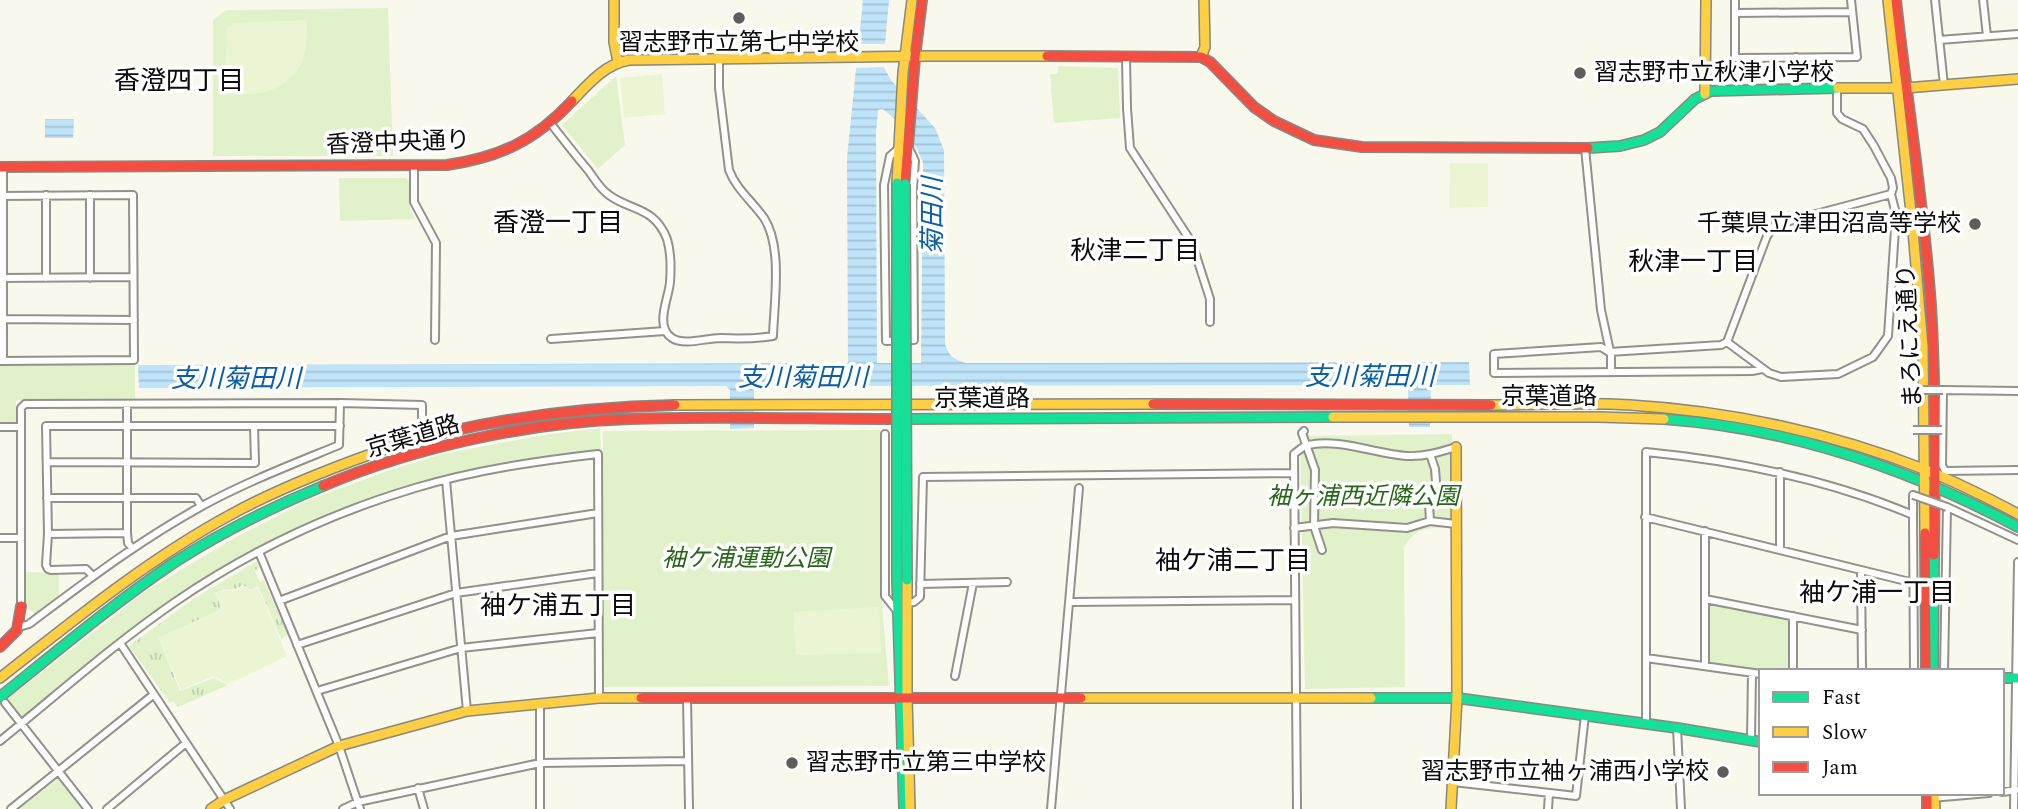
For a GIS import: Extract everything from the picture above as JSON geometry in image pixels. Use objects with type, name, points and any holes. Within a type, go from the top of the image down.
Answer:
[{"type":"main road","points":[[614,0],[614,42],[618,62],[847,57],[1201,57],[1210,62],[1254,107],[1274,121],[1314,140],[1362,147],[1620,146],[1644,140],[1660,132],[1695,99],[1711,91],[1901,88],[2018,79]]},
{"type":"main road","points":[[903,148],[914,74],[910,57],[912,0]]},
{"type":"main road","points":[[911,809],[897,611],[901,183],[903,74],[910,57],[922,0]]},
{"type":"main road","points":[[1201,57],[1205,47],[1204,0]]},
{"type":"main road","points":[[1705,93],[1706,0]]},
{"type":"main road","name":"まろにえ通り","points":[[1888,0],[1923,229],[1933,346],[1933,669]]},
{"type":"main road","name":"まろにえ通り","points":[[1896,0],[1923,347],[1926,669]]},
{"type":"main road","name":"香澄中央通り","points":[[2,167],[447,165],[478,161],[516,146],[551,124],[603,72],[618,62]]},
{"type":"main road","points":[[901,183],[907,580],[904,809]]},
{"type":"main road","name":"京葉道路","points":[[0,678],[167,553],[242,509],[294,484],[337,466],[443,432],[528,416],[612,407],[759,404],[1629,405],[1669,408],[1802,430],[1924,469],[2018,514]]},
{"type":"main road","name":"京葉道路","points":[[2,700],[113,607],[179,560],[267,512],[344,478],[442,446],[516,431],[592,421],[1629,417],[1707,424],[1837,451],[1924,482],[1996,514],[2018,527]]},
{"type":"main road","points":[[1451,809],[1457,698],[1456,447]]},
{"type":"main road","points":[[0,647],[15,635],[19,627],[20,606]]},
{"type":"main road","points":[[211,809],[224,800],[339,746],[467,711],[599,698],[1457,698],[1646,723],[1756,741]]},
{"type":"main road","points":[[1930,798],[1935,809]]},
{"type":"street","points":[[1735,0],[1735,58],[1857,57],[1851,0]]},
{"type":"street","points":[[1935,0],[1944,85]]},
{"type":"street","points":[[1983,0],[1987,36]]},
{"type":"street","points":[[1735,13],[1852,12]]},
{"type":"street","points":[[1939,40],[2018,34]]},
{"type":"street","points":[[1795,88],[1796,57]]},
{"type":"street","points":[[1126,58],[1130,148],[1192,243],[1210,299],[1210,322]]},
{"type":"street","points":[[551,124],[609,195],[640,209],[650,216],[663,232],[671,266],[670,287],[664,311],[665,331],[672,338],[683,341],[719,338],[736,340],[773,336],[773,240],[765,219],[732,180],[729,170],[719,88],[719,59]]},
{"type":"street","points":[[1727,342],[1762,369],[1781,377],[1838,374],[1873,356],[1888,336],[1896,214],[1891,194],[1891,178],[1863,130],[1842,120],[1837,113],[1837,87]]},
{"type":"street","points":[[903,148],[915,161],[915,340],[886,341],[884,185],[890,156],[903,148]]},
{"type":"street","points":[[1585,148],[1601,310],[1611,373]]},
{"type":"street","points":[[414,165],[414,202],[436,243],[435,340]]},
{"type":"street","points":[[1,195],[133,195],[134,360],[1,361],[1,195],[2,167]]},
{"type":"street","points":[[1762,369],[1494,373],[1494,354],[1601,347],[1609,352],[1721,345],[1727,342],[1767,236],[1775,225],[1891,194]]},
{"type":"street","points":[[46,195],[46,278]]},
{"type":"street","points":[[90,195],[90,278]]},
{"type":"street","points":[[1,278],[133,277]]},
{"type":"street","points":[[1,319],[134,320]]},
{"type":"street","points":[[551,339],[665,331]]},
{"type":"street","points":[[1916,390],[2018,391]]},
{"type":"street","points":[[1943,390],[1942,465],[1945,471],[2018,470]]},
{"type":"street","points":[[19,627],[29,624],[132,548],[201,506],[339,445],[340,403]]},
{"type":"street","points":[[20,606],[21,408],[24,404],[422,405],[422,422]]},
{"type":"street","points":[[127,404],[127,533],[128,543],[132,548]]},
{"type":"street","points":[[93,576],[86,569],[51,570],[46,565],[46,426],[340,426]]},
{"type":"street","points":[[47,462],[255,463],[254,426]]},
{"type":"street","points":[[0,427],[21,427]]},
{"type":"street","points":[[1913,430],[1942,430]]},
{"type":"street","points":[[1304,431],[1301,433],[1315,470],[1314,526],[1322,550]]},
{"type":"street","points":[[885,434],[885,596],[897,611]]},
{"type":"street","points":[[1297,809],[1294,454],[1305,446],[1345,446],[1408,456],[1456,447]]},
{"type":"street","points":[[1646,723],[1646,452],[1701,457],[1780,472],[1913,515]]},
{"type":"street","points":[[0,741],[120,643],[190,592],[232,566],[295,534],[415,488],[547,460],[598,454],[599,698]]},
{"type":"street","points":[[1430,454],[1436,482],[1429,504],[1430,521]]},
{"type":"street","points":[[1780,472],[1780,550]]},
{"type":"street","points":[[907,603],[920,597],[923,477],[1294,473]]},
{"type":"street","points":[[446,480],[467,711]]},
{"type":"street","points":[[1051,809],[1079,488]]},
{"type":"street","points":[[1914,669],[1913,495],[1947,507],[2018,540]]},
{"type":"street","points":[[47,498],[196,498],[201,506]]},
{"type":"street","points":[[1944,669],[1947,507]]},
{"type":"street","points":[[279,601],[451,536],[598,513]]},
{"type":"street","points":[[1645,517],[1914,583]]},
{"type":"street","points":[[1294,528],[1333,523],[1407,528],[1430,521],[1456,524]]},
{"type":"street","points":[[1705,531],[1705,666]]},
{"type":"street","points":[[48,534],[127,533]]},
{"type":"street","points":[[0,538],[21,538]]},
{"type":"street","points":[[259,552],[339,746],[359,806]]},
{"type":"street","points":[[2014,809],[2018,562]]},
{"type":"street","points":[[1861,570],[1862,669]]},
{"type":"street","points":[[297,645],[456,593],[598,573]]},
{"type":"street","points":[[920,584],[1007,582]]},
{"type":"street","points":[[955,676],[973,583]]},
{"type":"street","points":[[1705,599],[1862,630]]},
{"type":"street","points":[[1070,602],[1295,600]]},
{"type":"street","points":[[1793,615],[1793,669]]},
{"type":"street","points":[[317,691],[461,648],[598,633]]},
{"type":"street","points":[[120,643],[230,809]]},
{"type":"street","points":[[1646,658],[1759,674]]},
{"type":"street","points":[[1752,673],[1756,741]]},
{"type":"street","points":[[11,809],[153,695]]},
{"type":"street","points":[[687,698],[688,809]]},
{"type":"street","points":[[2,700],[88,809]]},
{"type":"street","points":[[540,703],[540,809]]},
{"type":"street","points":[[1453,782],[1576,796],[1585,715]]},
{"type":"street","points":[[1677,728],[1681,809]]},
{"type":"street","points":[[107,809],[186,743]]},
{"type":"street","points":[[343,809],[418,789],[540,763],[688,761]]},
{"type":"street","points":[[418,789],[424,809]]},
{"type":"street","points":[[1548,809],[1549,793]]},
{"type":"street","points":[[1930,798],[1965,795]]},
{"type":"green space","points":[[388,8],[393,156],[213,156],[213,20],[226,10]]},
{"type":"green space","points":[[307,20],[302,63],[290,78],[264,93],[225,94],[227,27],[234,23]]},
{"type":"green space","points":[[1058,66],[1118,68],[1120,118],[1054,123],[1050,74],[1058,74]]},
{"type":"green space","points":[[662,74],[665,114],[624,118],[620,78]]},
{"type":"green space","points":[[616,76],[625,145],[598,169],[562,125]]},
{"type":"green space","points":[[1450,163],[1488,163],[1488,207],[1449,208]]},
{"type":"green space","points":[[339,178],[406,178],[409,181],[410,208],[415,219],[340,221]]},
{"type":"green space","points":[[0,364],[135,364],[135,399],[16,400],[16,421],[0,423]]},
{"type":"green space","points":[[600,428],[601,451],[535,459],[448,475],[399,489],[301,528],[238,559],[178,596],[118,640],[23,718],[19,717],[6,700],[149,589],[236,537],[309,500],[442,454],[544,435]]},
{"type":"green space","name":"袖ケ浦運動公園","points":[[880,430],[882,605],[889,686],[603,687],[603,431]]},
{"type":"green space","name":"袖ヶ浦西近隣公園","points":[[1452,434],[1452,527],[1431,528],[1419,532],[1404,547],[1405,687],[1305,689],[1300,436]]},
{"type":"green space","points":[[257,561],[259,568],[255,571],[260,582],[264,580],[288,635],[281,639],[258,586],[250,590],[243,585],[215,593],[222,609],[159,638],[180,691],[214,678],[228,685],[178,707],[173,701],[170,703],[129,646],[193,599]]},
{"type":"green space","points":[[25,572],[59,573],[59,598],[38,615],[26,608]]},
{"type":"green space","points":[[244,586],[250,591],[258,588],[287,656],[229,684],[214,676],[181,690],[159,638],[223,609],[215,593]]},
{"type":"green space","points":[[1709,602],[1791,618],[1791,669],[1759,671],[1709,664]]},
{"type":"green space","points":[[879,607],[881,653],[796,655],[793,612]]},
{"type":"green space","points":[[60,777],[84,809],[19,809]]},
{"type":"water","points":[[863,0],[889,0],[883,66],[891,80],[935,128],[944,150],[945,344],[955,359],[966,363],[1469,362],[1470,385],[1431,387],[1430,427],[1409,427],[1408,387],[1405,385],[758,386],[754,390],[754,428],[730,429],[730,390],[726,386],[139,388],[138,365],[848,363],[847,158]],"holes":[[[882,109],[907,133],[923,163],[921,363],[877,363],[876,133],[878,110]]]},
{"type":"water","points":[[45,119],[74,119],[73,138],[45,138]]},
{"type":"pier","points":[[855,44],[889,44],[889,69],[852,68]]},
{"type":"traffic: fast","points":[[1588,148],[1620,146],[1644,140],[1660,132],[1695,99],[1711,91],[1838,88]]},
{"type":"traffic: fast","points":[[897,183],[897,581]]},
{"type":"traffic: fast","points":[[905,184],[907,580]]},
{"type":"traffic: fast","points":[[897,419],[1333,417]]},
{"type":"traffic: fast","points":[[1664,419],[1757,431],[1847,454],[1934,486],[2018,527]]},
{"type":"traffic: fast","points":[[0,697],[108,611],[175,562],[247,521],[323,486]]},
{"type":"traffic: fast","points":[[1933,669],[1934,555]]},
{"type":"traffic: fast","points":[[897,581],[904,809]]},
{"type":"traffic: fast","points":[[2004,678],[2018,678]]},
{"type":"traffic: fast","points":[[1371,698],[1457,698],[1759,742]]},
{"type":"traffic: slow","points":[[614,0],[614,42],[618,62]]},
{"type":"traffic: slow","points":[[897,183],[903,73],[912,0]]},
{"type":"traffic: slow","points":[[1201,57],[1205,47],[1204,0]]},
{"type":"traffic: slow","points":[[1705,94],[1706,0]]},
{"type":"traffic: slow","points":[[1888,0],[1923,347],[1925,533]]},
{"type":"traffic: slow","points":[[572,101],[605,70],[629,60],[1047,56]]},
{"type":"traffic: slow","points":[[1838,88],[1905,88],[2018,79]]},
{"type":"traffic: slow","points":[[675,405],[1153,404]]},
{"type":"traffic: slow","points":[[1491,405],[1630,405],[1743,418],[1818,435],[1891,457],[1950,480],[2018,514]]},
{"type":"traffic: slow","points":[[1333,417],[1664,419]]},
{"type":"traffic: slow","points":[[0,678],[112,592],[199,533],[289,486],[391,447]]},
{"type":"traffic: slow","points":[[1451,809],[1457,698],[1456,447]]},
{"type":"traffic: slow","points":[[907,580],[910,809]]},
{"type":"traffic: slow","points":[[211,809],[224,800],[339,746],[467,711],[599,698],[641,698]]},
{"type":"traffic: slow","points":[[1081,698],[1371,698]]},
{"type":"traffic: slow","points":[[1934,795],[1935,809]]},
{"type":"traffic: jam","points":[[905,184],[922,0]]},
{"type":"traffic: jam","points":[[1896,0],[1920,191],[1931,306],[1935,461],[1934,555]]},
{"type":"traffic: jam","points":[[1047,56],[1201,57],[1210,62],[1254,107],[1274,121],[1314,140],[1362,147],[1588,148]]},
{"type":"traffic: jam","points":[[0,167],[447,165],[484,157],[516,145],[544,127],[572,101]]},
{"type":"traffic: jam","points":[[1153,404],[1491,405]]},
{"type":"traffic: jam","points":[[391,447],[461,429],[532,416],[603,408],[675,405]]},
{"type":"traffic: jam","points":[[323,486],[434,448],[553,425],[663,418],[897,419]]},
{"type":"traffic: jam","points":[[1925,533],[1926,669]]},
{"type":"traffic: jam","points":[[0,647],[17,630],[21,606]]},
{"type":"traffic: jam","points":[[641,698],[1081,698]]},
{"type":"traffic: jam","points":[[1927,795],[1927,809]]},
{"type":"place","name":"習志野市立第七中学校","points":[[739,18]]},
{"type":"place","name":"習志野市立秋津小学校","points":[[1580,73]]},
{"type":"place","name":"千葉県立津田沼高等学校","points":[[1975,224]]},
{"type":"place","name":"習志野市立第三中学校","points":[[792,763]]},
{"type":"place","name":"習志野市立袖ヶ浦西小学校","points":[[1723,772]]},
{"type":"district","name":"香澄四丁目","points":[[179,81]]},
{"type":"district","name":"香澄一丁目","points":[[558,223]]},
{"type":"district","name":"秋津二丁目","points":[[1135,251]]},
{"type":"district","name":"秋津一丁目","points":[[1693,262]]},
{"type":"district","name":"袖ケ浦二丁目","points":[[1233,561]]},
{"type":"district","name":"袖ケ浦一丁目","points":[[1877,593]]},
{"type":"district","name":"袖ケ浦五丁目","points":[[558,606]]},
{"type":"water label","name":"菊田川","points":[[933,216]]},
{"type":"water label","name":"支川菊田川","points":[[1370,377]]},
{"type":"water label","name":"支川菊田川","points":[[803,378]]},
{"type":"water label","name":"支川菊田川","points":[[236,379]]}]
